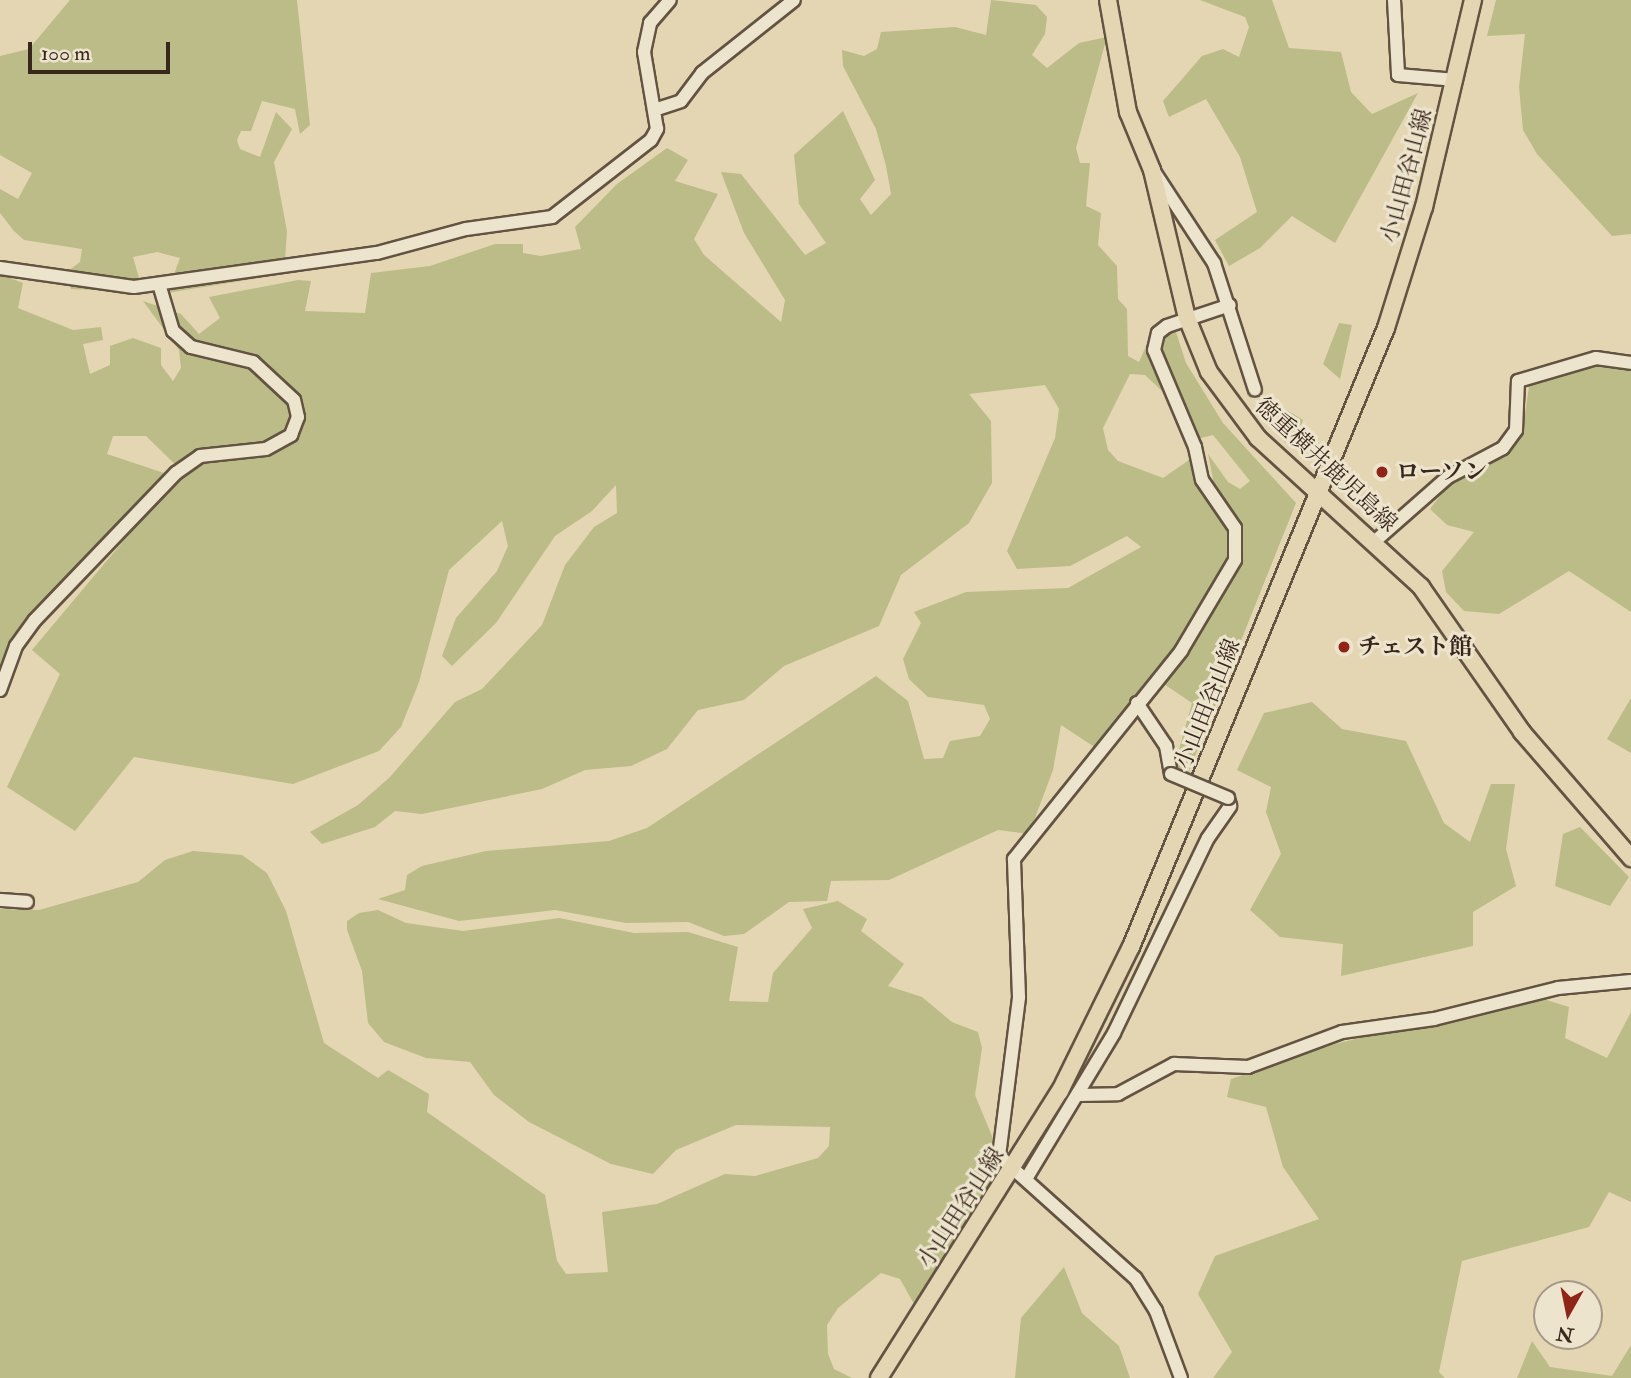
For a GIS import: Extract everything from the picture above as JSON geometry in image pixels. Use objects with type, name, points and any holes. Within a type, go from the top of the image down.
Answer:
[{"type":"main road","name":"徳重横井鹿児島線","points":[[1108,0],[1128,112],[1152,170],[1186,318],[1209,372],[1237,414],[1421,587],[1522,732],[1631,858]]},
{"type":"main road","name":"小山田谷山線","points":[[879,1378],[1020,1174],[1131,947],[1320,494],[1405,272],[1473,0]]},
{"type":"street","points":[[0,268],[107,288],[159,284],[377,253],[466,229],[552,217],[651,140],[657,129],[644,52],[650,23],[670,0]]},
{"type":"street","points":[[654,110],[681,101],[702,72],[794,0]]},
{"type":"street","points":[[1394,0],[1398,75],[1455,80]]},
{"type":"street","points":[[1152,170],[1214,263],[1230,305],[1255,390]]},
{"type":"street","points":[[0,690],[16,646],[35,620],[176,472],[200,456],[266,449],[294,426],[294,401],[253,362],[191,347],[173,331],[159,284]]},
{"type":"street","points":[[1181,1378],[1156,1311],[1135,1278],[999,1156],[1019,997],[1014,859],[1059,811],[1137,703],[1181,651],[1236,553],[1235,528],[1202,480],[1195,447],[1154,350],[1158,333],[1186,318],[1230,305]]},
{"type":"street","points":[[1374,542],[1448,477],[1503,448],[1516,430],[1518,381],[1596,358],[1631,363]]},
{"type":"street","points":[[1020,1174],[1080,1095],[1208,838],[1230,807],[1228,798],[1171,774],[1166,746],[1137,703]]},
{"type":"street","points":[[0,900],[27,902]]},
{"type":"street","points":[[1080,1095],[1118,1094],[1174,1064],[1240,1068],[1342,1032],[1434,1019],[1558,988],[1631,981]]},
{"type":"green space","points":[[70,0],[297,0],[310,125],[300,134],[295,109],[262,101],[251,131],[241,131],[237,140],[240,149],[260,157],[276,112],[292,129],[274,162],[287,231],[284,274],[167,293],[180,258],[157,252],[133,257],[143,292],[71,289],[68,271],[80,262],[82,249],[24,240],[14,231],[0,213],[0,189],[18,199],[32,173],[0,155],[0,56],[29,49]]},
{"type":"green space","points":[[991,0],[1036,5],[1047,17],[1045,34],[1032,55],[1047,68],[1079,43],[1107,37],[1076,148],[1080,163],[1090,163],[1086,206],[1101,213],[1098,245],[1117,266],[1118,299],[1127,309],[1128,356],[1139,362],[1150,337],[1177,405],[1145,375],[1130,374],[1103,428],[1108,450],[1118,461],[1163,478],[1199,453],[1215,489],[1208,454],[1228,482],[1240,489],[1250,481],[1213,435],[1197,439],[1161,357],[1160,342],[1175,329],[1186,363],[1223,423],[1296,503],[1187,776],[1173,771],[1192,703],[1155,678],[1096,748],[1061,725],[1053,770],[1029,834],[998,830],[889,880],[831,881],[827,901],[789,902],[744,934],[724,936],[688,922],[626,923],[555,910],[459,921],[378,899],[405,890],[407,875],[422,866],[486,851],[609,841],[647,828],[876,676],[908,701],[924,759],[943,758],[950,741],[980,736],[990,719],[984,705],[928,697],[909,679],[903,659],[921,623],[914,612],[966,592],[1068,588],[1141,547],[1127,536],[1070,566],[1017,569],[1007,551],[1055,438],[1059,409],[1045,385],[969,394],[991,421],[992,483],[969,523],[901,575],[879,626],[784,666],[744,700],[698,710],[667,749],[631,766],[585,770],[542,789],[422,814],[395,811],[375,827],[322,844],[310,832],[358,805],[390,777],[455,702],[482,689],[542,625],[565,565],[594,527],[617,513],[616,485],[592,511],[555,536],[496,623],[452,666],[442,656],[456,618],[497,571],[508,546],[502,521],[449,570],[419,682],[401,727],[379,751],[293,784],[134,757],[75,831],[7,787],[60,674],[32,650],[182,471],[146,436],[113,436],[107,454],[170,475],[48,596],[14,640],[0,686],[0,274],[23,283],[18,308],[73,330],[101,327],[103,340],[83,344],[90,374],[110,365],[110,346],[133,338],[161,348],[161,365],[173,381],[181,368],[179,350],[143,301],[181,314],[199,334],[220,318],[209,297],[298,280],[311,281],[305,311],[365,313],[371,273],[430,266],[495,244],[523,244],[523,253],[541,256],[581,249],[575,227],[617,184],[667,148],[688,160],[675,181],[718,194],[694,239],[704,255],[781,322],[785,300],[744,233],[721,172],[741,174],[805,255],[826,243],[799,204],[794,155],[843,111],[875,180],[860,199],[871,215],[891,194],[876,129],[843,66],[842,50],[864,56],[877,49],[881,32],[955,27],[986,35]]},
{"type":"green space","points":[[1200,0],[1272,0],[1289,48],[1341,52],[1351,92],[1372,114],[1418,93],[1335,243],[1292,216],[1260,248],[1229,266],[1215,240],[1257,212],[1240,157],[1206,99],[1169,117],[1163,101],[1202,56],[1223,49],[1239,57],[1249,27],[1245,17]]},
{"type":"green space","points":[[1496,0],[1631,0],[1631,234],[1612,236],[1537,154],[1523,130],[1519,87],[1525,34],[1487,36]]},
{"type":"green space","points":[[1339,323],[1352,325],[1340,379],[1323,364]]},
{"type":"green space","points":[[1598,363],[1631,369],[1631,612],[1569,571],[1499,614],[1464,611],[1446,592],[1442,571],[1474,532],[1447,525],[1430,509],[1448,485],[1511,450],[1522,434],[1530,380]]},
{"type":"green space","points":[[1285,409],[1303,420],[1293,447],[1285,443],[1276,415]]},
{"type":"green space","points":[[1631,698],[1631,753],[1607,739]]},
{"type":"green space","points":[[1312,702],[1342,729],[1406,741],[1444,823],[1470,842],[1491,784],[1515,784],[1506,849],[1516,886],[1473,912],[1473,946],[1341,976],[1343,944],[1280,937],[1250,910],[1281,854],[1266,812],[1271,787],[1237,770],[1264,713]]},
{"type":"green space","points":[[1580,827],[1629,877],[1610,906],[1555,886],[1563,834]]},
{"type":"green space","points":[[193,851],[242,855],[267,873],[286,911],[324,1043],[378,1078],[388,1070],[429,1094],[427,1112],[545,1195],[557,1261],[566,1274],[608,1272],[602,1212],[657,1204],[725,1174],[755,1176],[818,1158],[829,1146],[830,1127],[736,1125],[676,1150],[653,1174],[611,1164],[529,1122],[494,1095],[470,1062],[426,1058],[384,1042],[368,1023],[362,971],[347,930],[347,921],[359,913],[378,910],[406,923],[463,931],[559,918],[634,933],[688,932],[738,947],[729,1001],[768,1002],[773,973],[812,928],[803,909],[838,901],[867,919],[861,931],[904,964],[888,986],[922,997],[952,1022],[978,1032],[982,1048],[975,1095],[1003,1163],[914,1304],[900,1279],[881,1273],[838,1308],[827,1325],[828,1354],[834,1369],[852,1378],[0,1378],[0,909],[39,910],[138,882],[165,860]]},
{"type":"green space","points":[[1534,996],[1569,1007],[1565,1038],[1607,1058],[1631,1012],[1631,1202],[1609,1192],[1589,1227],[1462,1261],[1439,1372],[1445,1378],[1213,1378],[1232,1352],[1198,1294],[1215,1256],[1319,1219],[1283,1167],[1266,1107],[1227,1097],[1231,1079],[1335,1044]]},
{"type":"green space","points":[[1064,1267],[1082,1313],[1119,1346],[1130,1378],[1015,1378],[1021,1318]]},
{"type":"green space","points":[[1532,1341],[1533,1350],[1538,1350],[1550,1367],[1612,1376],[1631,1345],[1631,1378],[1517,1378]]},
{"type":"place","name":"ローソン","points":[[1382,472]]},
{"type":"place","name":"チェスト館","points":[[1344,647]]}]
